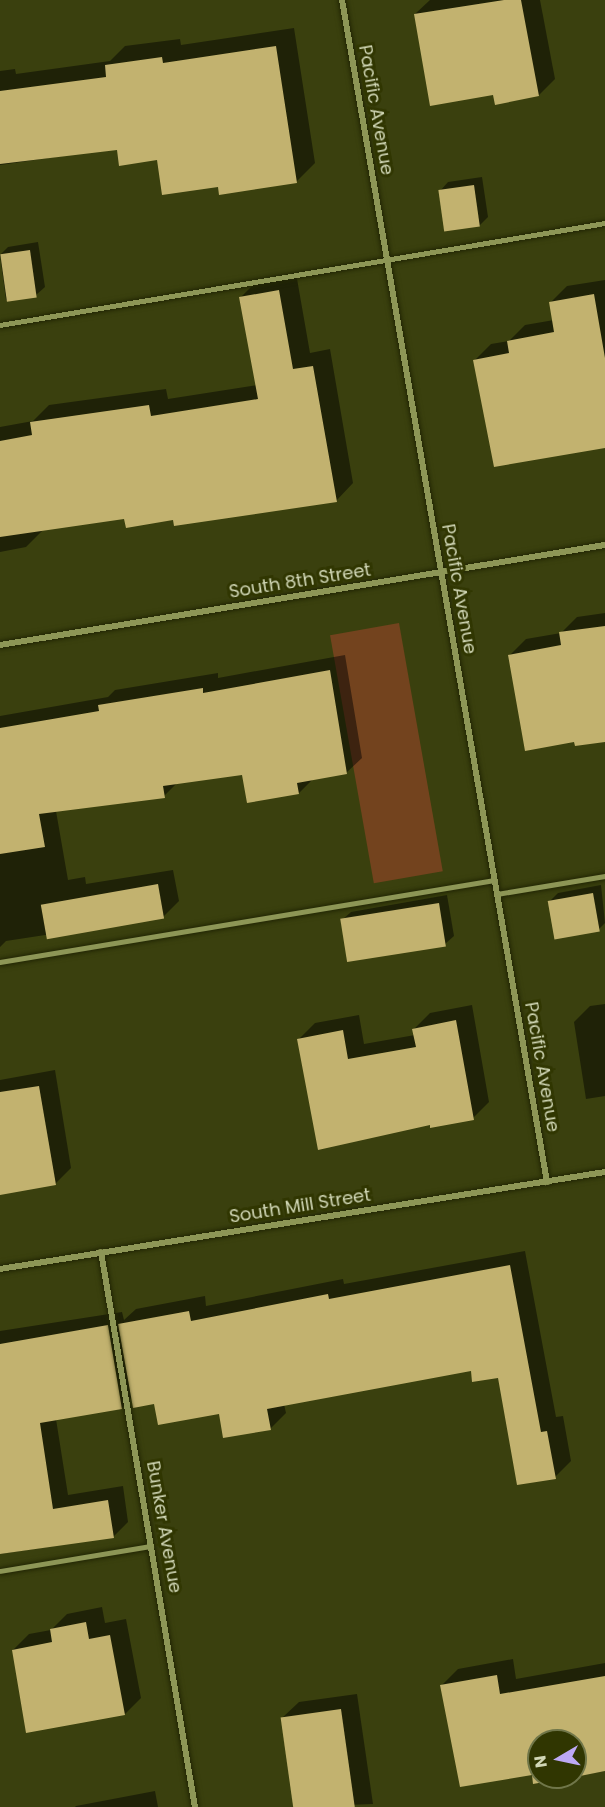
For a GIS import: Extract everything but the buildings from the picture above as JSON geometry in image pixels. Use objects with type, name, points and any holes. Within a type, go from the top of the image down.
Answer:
[{"type":"street","name":"Pacific Avenue","points":[[342,0],[547,1182]]},
{"type":"street","name":"South 8th Street","points":[[0,645],[605,545]]},
{"type":"street","name":"South Mill Street","points":[[0,1269],[605,1172]]},
{"type":"street","name":"Bunker Avenue","points":[[101,1252],[195,1807]]},
{"type":"lane","points":[[0,325],[605,223]]},
{"type":"lane","points":[[497,894],[605,876]]},
{"type":"lane","points":[[0,962],[494,880]]},
{"type":"lane","points":[[0,1571],[152,1546]]},
{"type":"shaded area","points":[[399,623],[443,871],[374,883],[330,635]]}]
